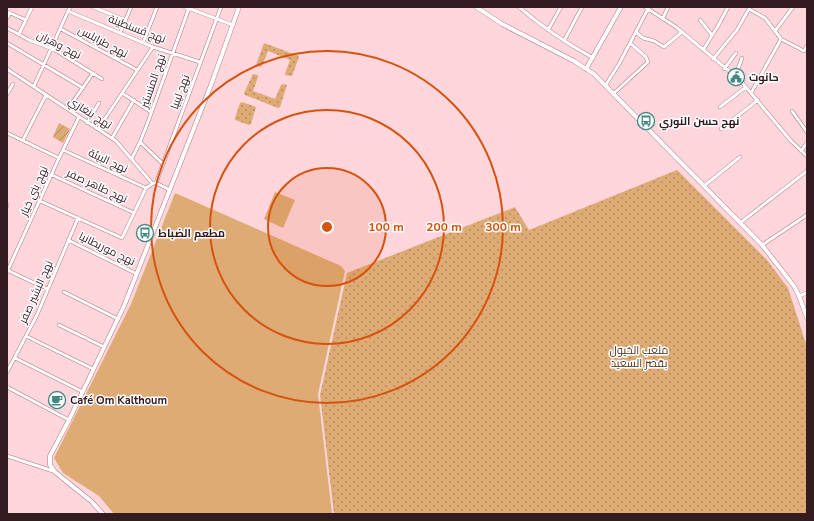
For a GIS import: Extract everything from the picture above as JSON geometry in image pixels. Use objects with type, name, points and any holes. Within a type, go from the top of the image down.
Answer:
[{"type":"street","points":[[19,34],[32,7]]},
{"type":"street","points":[[93,7],[125,20]]},
{"type":"street","points":[[120,33],[131,7]]},
{"type":"street","points":[[143,43],[157,7]]},
{"type":"street","name":"نهج ليبيا","points":[[154,183],[164,164],[221,7]]},
{"type":"street","points":[[103,514],[91,501],[53,471],[50,465],[50,456],[118,319],[137,274],[171,190],[239,7]]},
{"type":"street","points":[[476,7],[502,24],[574,60],[594,74],[762,245],[791,282],[799,296],[807,318]]},
{"type":"street","points":[[519,7],[548,30],[592,58]]},
{"type":"street","points":[[548,30],[561,7]]},
{"type":"street","points":[[564,41],[582,7]]},
{"type":"street","points":[[586,69],[621,7]]},
{"type":"street","points":[[662,18],[668,7]]},
{"type":"street","points":[[703,50],[728,7]]},
{"type":"street","points":[[775,31],[793,7]]},
{"type":"street","points":[[187,8],[233,25]]},
{"type":"street","name":"نهج المنستير","points":[[132,158],[140,142],[151,112],[187,8]]},
{"type":"street","points":[[605,86],[631,44],[648,8],[682,32],[724,69],[736,77],[758,100],[791,141],[807,156]]},
{"type":"street","points":[[714,59],[737,30],[750,8],[765,18],[781,38],[804,51],[807,46]]},
{"type":"street","points":[[34,86],[52,50],[69,9]]},
{"type":"street","name":"نهج قسنطينة","points":[[69,9],[143,43],[200,62]]},
{"type":"street","points":[[7,18],[8,13],[26,20]]},
{"type":"street","points":[[700,20],[712,35]]},
{"type":"street","name":"نهج وهران","points":[[7,28],[52,50],[55,50],[102,79]]},
{"type":"street","name":"نهج طرابلس","points":[[61,29],[137,70]]},
{"type":"street","points":[[637,33],[643,38],[654,41],[664,47],[682,32]]},
{"type":"street","points":[[751,93],[781,38]]},
{"type":"street","points":[[7,43],[45,64],[83,88]]},
{"type":"street","points":[[613,94],[648,62],[646,57],[631,44]]},
{"type":"street","points":[[98,129],[153,47]]},
{"type":"street","points":[[724,69],[736,53]]},
{"type":"street","points":[[736,77],[742,58]]},
{"type":"street","name":"نهج بنغازي","points":[[7,69],[68,109],[79,118],[112,138],[121,145],[154,183],[171,190]]},
{"type":"street","points":[[68,109],[93,73]]},
{"type":"street","points":[[7,94],[13,84]]},
{"type":"street","points":[[720,107],[746,87]]},
{"type":"street","points":[[122,93],[151,112]]},
{"type":"street","points":[[23,140],[46,95]]},
{"type":"street","points":[[112,138],[134,100]]},
{"type":"street","points":[[721,129],[758,100]]},
{"type":"street","points":[[87,122],[99,103]]},
{"type":"street","points":[[792,111],[807,132]]},
{"type":"street","name":"نهج بني خيار","points":[[7,271],[79,118]]},
{"type":"street","points":[[7,133],[59,158]]},
{"type":"street","points":[[140,142],[164,164]]},
{"type":"street","points":[[801,151],[807,143]]},
{"type":"street","name":"نهج البيئة","points":[[63,150],[146,188]]},
{"type":"street","points":[[704,186],[740,157]]},
{"type":"street","points":[[740,223],[807,171]]},
{"type":"street","name":"نهج طاهر صفر","points":[[52,175],[134,213]]},
{"type":"street","points":[[40,201],[122,238],[146,188],[154,183]]},
{"type":"street","points":[[762,245],[807,215]]},
{"type":"street","name":"نهج البشير صفر","points":[[7,372],[26,336],[78,218]]},
{"type":"street","name":"نهج موريطانيا","points":[[68,240],[137,274]]},
{"type":"street","points":[[7,271],[47,289]]},
{"type":"street","points":[[64,292],[118,319]]},
{"type":"street","points":[[799,296],[807,293]]},
{"type":"street","points":[[59,325],[104,347]]},
{"type":"street","points":[[26,336],[93,369]]},
{"type":"street","points":[[15,358],[83,392]]},
{"type":"street","points":[[7,387],[69,420]]},
{"type":"street","points":[[7,456],[36,467],[53,471]]},
{"type":"green space","points":[[264,43],[299,56],[292,76],[285,75],[290,60],[268,51],[262,66],[260,67],[256,65]]},
{"type":"green space","points":[[253,74],[258,75],[258,77],[253,91],[275,99],[281,85],[287,85],[280,107],[278,108],[245,95],[244,93]]},
{"type":"green space","points":[[242,102],[256,107],[251,124],[249,125],[235,120],[240,103]]},
{"type":"green space","points":[[59,123],[70,129],[63,143],[53,137]]},
{"type":"green space","name":"ملعب الخيول بقصر السعيد","points":[[677,170],[767,260],[788,288],[807,347],[807,514],[334,514],[320,395],[347,273],[515,207],[529,230]]},
{"type":"green space","points":[[275,192],[295,200],[283,228],[264,219]]},
{"type":"green space","points":[[175,193],[341,266],[345,271],[318,394],[332,514],[114,514],[99,496],[63,473],[54,458],[131,304]]},
{"type":"place","name":"حانوت","points":[[736,77]]},
{"type":"place","name":"نهج حسن النوري","points":[[646,121]]},
{"type":"place","name":"مطعم الضباط","points":[[145,233]]},
{"type":"place","name":"Café Om Kalthoum","points":[[57,400]]}]
